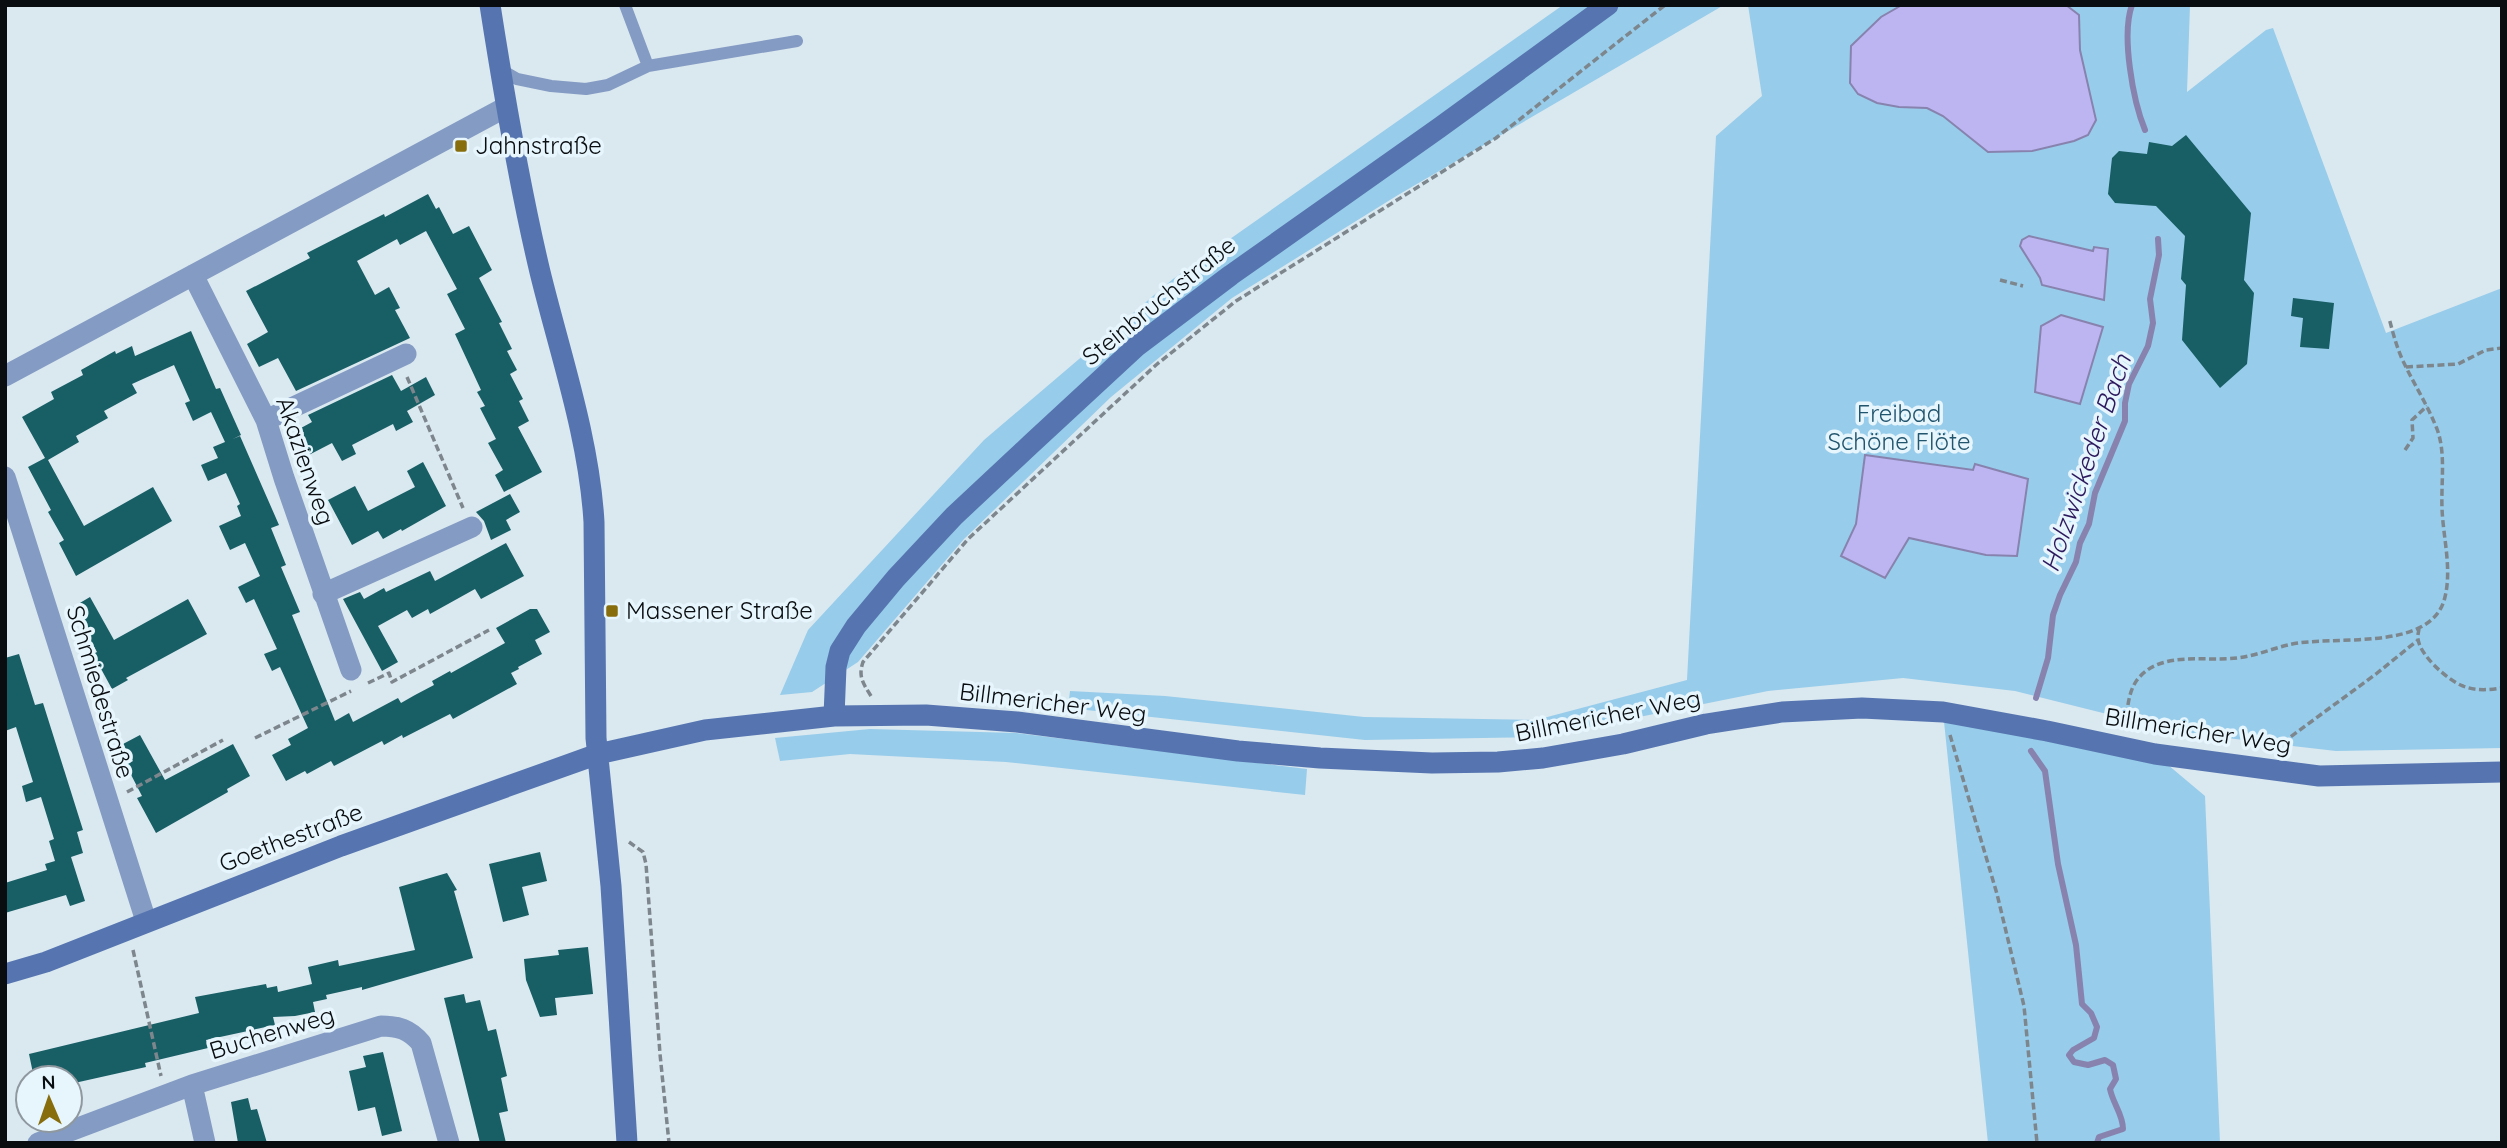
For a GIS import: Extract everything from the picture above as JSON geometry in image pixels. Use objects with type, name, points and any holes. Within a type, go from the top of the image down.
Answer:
[{"type":"main road","points":[[490,5],[528,225],[576,414],[592,494],[598,754],[611,886],[627,1143]]},
{"type":"main road","name":"Steinbruchstraße","points":[[834,716],[836,667],[841,651],[856,626],[954,516],[1060,417],[1138,346],[1231,275],[1608,5]]},
{"type":"main road","name":"Billmericher Weg","points":[[598,754],[705,730],[872,714],[1017,722],[1238,751],[1320,758],[1432,763],[1498,762],[1543,758],[1623,744],[1706,724],[1782,712],[1862,708],[1943,712],[2155,754],[2319,776],[2502,772]]},
{"type":"main road","name":"Goethestraße","points":[[5,974],[46,962],[341,846],[598,754]]},
{"type":"street","points":[[5,376],[506,107]]},
{"type":"street","name":"Akazienweg","points":[[193,275],[266,420],[351,670]]},
{"type":"street","points":[[266,420],[406,354]]},
{"type":"street","name":"Schmiedestraße","points":[[5,477],[146,922]]},
{"type":"street","points":[[323,594],[471,527]]},
{"type":"street","name":"Buchenweg","points":[[38,1143],[192,1085],[381,1026],[397,1026],[414,1034],[421,1043],[449,1143]]},
{"type":"street","points":[[192,1085],[205,1143]]},
{"type":"lane","points":[[625,5],[648,66]]},
{"type":"lane","points":[[500,68],[517,79],[586,89],[608,85],[648,66],[797,41]]},
{"type":"path","points":[[878,696],[870,695],[859,672],[863,662],[915,600],[968,539],[1156,365],[1236,301],[1496,138],[1665,5]]},
{"type":"path","points":[[2000,280],[2023,286]]},
{"type":"path","points":[[2125,732],[2129,698],[2137,681],[2148,671],[2168,661],[2235,659],[2271,652],[2289,645],[2380,638],[2413,632],[2427,625],[2445,601],[2448,577],[2438,432],[2406,367],[2389,317]]},
{"type":"path","points":[[2406,367],[2458,364],[2486,350],[2502,348]]},
{"type":"path","points":[[406,354],[407,376],[471,527]]},
{"type":"path","points":[[2405,450],[2413,438],[2412,420],[2427,407]]},
{"type":"path","points":[[2419,628],[2418,640],[2432,663],[2448,678],[2464,687],[2481,690],[2502,688]]},
{"type":"path","points":[[255,738],[389,673],[392,682],[489,630]]},
{"type":"path","points":[[2270,752],[2418,640]]},
{"type":"path","points":[[1943,712],[1972,803],[2024,1006],[2038,1143]]},
{"type":"path","points":[[107,803],[223,740]]},
{"type":"path","points":[[625,832],[628,842],[643,852],[646,864],[669,1143]]},
{"type":"path","points":[[134,955],[165,1095]]},
{"type":"green space","points":[[1563,5],[1724,5],[1398,195],[1232,298],[1111,397],[964,539],[858,662],[812,692],[780,695],[808,630],[984,440],[1173,279]]},
{"type":"green space","name":"Freibad Schöne Flöte","points":[[1748,5],[1902,5],[1881,17],[1851,46],[1850,83],[1899,107],[1927,108],[1943,116],[1973,140],[2094,110],[2080,50],[2079,15],[2066,5],[2190,5],[2187,92],[2266,30],[2273,28],[2386,333],[2502,288],[2502,748],[2336,751],[2267,743],[2196,734],[2015,691],[1903,678],[1768,691],[1540,737],[1365,740],[1068,708],[1070,691],[1165,696],[1364,717],[1536,720],[1687,680],[1716,136],[1762,96]]},
{"type":"green space","points":[[1943,712],[2155,754],[2205,796],[2220,1143],[1988,1143]]},
{"type":"green space","points":[[870,729],[1016,733],[1307,769],[1305,795],[1006,762],[850,754],[780,761],[775,738]]},
{"type":"shaded area","points":[[1902,5],[2066,5],[2079,15],[2080,50],[2096,120],[2088,135],[2032,151],[1988,152],[1943,116],[1927,108],[1877,103],[1858,94],[1850,83],[1851,46],[1881,17]]},
{"type":"shaded area","points":[[2029,236],[2093,251],[2094,247],[2108,249],[2104,300],[2042,285],[2020,246],[2022,240]]},
{"type":"shaded area","points":[[2061,315],[2103,327],[2080,404],[2035,392],[2041,326]]},
{"type":"shaded area","points":[[1865,455],[1973,470],[1975,464],[2028,479],[2017,556],[1986,555],[1909,538],[1885,578],[1841,556],[1856,524]]},
{"type":"building","points":[[2186,135],[2251,213],[2244,280],[2254,293],[2247,364],[2220,388],[2182,340],[2186,285],[2181,279],[2185,236],[2156,206],[2115,203],[2108,194],[2112,158],[2119,151],[2147,154],[2149,142],[2172,146]]},
{"type":"building","points":[[428,194],[436,209],[439,207],[453,234],[469,226],[492,270],[479,278],[502,322],[499,323],[512,349],[507,351],[517,370],[510,374],[523,399],[519,401],[529,421],[518,427],[542,472],[504,492],[495,475],[503,470],[488,443],[496,439],[480,408],[485,406],[477,392],[481,390],[455,334],[465,329],[447,294],[457,289],[426,231],[400,245],[397,239],[357,261],[375,295],[389,287],[400,308],[395,310],[410,338],[296,391],[278,358],[259,367],[247,344],[268,332],[246,291],[310,258],[307,253]]},
{"type":"building","points":[[2293,298],[2334,303],[2329,349],[2300,347],[2303,318],[2291,316]]},
{"type":"building","points":[[191,331],[216,389],[220,388],[241,435],[233,439],[240,436],[279,525],[271,528],[286,565],[281,567],[300,612],[292,615],[335,721],[349,713],[353,722],[398,698],[401,703],[434,685],[432,681],[505,643],[496,628],[530,609],[537,609],[550,632],[535,640],[542,654],[511,673],[517,684],[453,719],[450,714],[403,738],[402,735],[384,745],[382,741],[334,766],[331,761],[307,774],[305,771],[286,781],[272,755],[291,745],[288,739],[308,728],[280,667],[272,671],[264,654],[277,649],[254,599],[246,603],[238,587],[260,576],[245,543],[230,550],[219,526],[241,516],[237,506],[240,504],[226,473],[208,481],[201,465],[218,458],[213,447],[225,442],[211,412],[193,421],[185,403],[190,401],[174,365],[132,384],[137,393],[104,411],[108,418],[76,436],[79,442],[48,460],[84,526],[153,487],[172,521],[76,576],[59,543],[64,540],[48,512],[51,510],[28,467],[45,458],[22,417],[54,399],[51,392],[83,375],[81,370],[115,351],[116,354],[132,346],[135,356]]},
{"type":"building","points":[[392,375],[401,391],[426,377],[435,395],[407,411],[413,422],[396,431],[393,424],[352,445],[356,454],[342,461],[332,443],[303,458],[293,439],[304,433],[301,428],[312,422],[308,415]]},
{"type":"building","points":[[423,462],[446,506],[383,539],[378,531],[352,545],[328,500],[355,486],[368,511],[415,487],[407,471]]},
{"type":"building","points":[[510,494],[520,512],[506,520],[511,530],[491,540],[484,521],[476,512]]},
{"type":"building","points":[[506,543],[524,576],[481,599],[475,589],[430,614],[428,609],[412,618],[407,610],[378,626],[398,662],[382,671],[343,599],[360,592],[364,599],[384,588],[386,592],[430,571],[435,581]]},
{"type":"building","points":[[90,597],[114,640],[188,599],[207,634],[126,678],[128,680],[112,689],[93,654],[97,652],[73,607]]},
{"type":"building","points":[[19,654],[35,705],[43,703],[83,830],[77,832],[83,853],[71,857],[85,901],[70,906],[66,895],[5,913],[5,883],[47,870],[45,864],[55,861],[49,841],[54,839],[41,797],[26,802],[22,786],[33,782],[16,727],[5,731],[5,658]]},
{"type":"building","points":[[140,735],[165,780],[233,744],[250,776],[227,789],[228,792],[156,833],[137,798],[142,796],[126,765],[133,761],[123,744]]},
{"type":"building","points":[[540,852],[547,881],[522,887],[529,915],[503,922],[489,864]]},
{"type":"building","points":[[447,873],[457,890],[454,891],[473,958],[362,990],[362,987],[326,995],[327,999],[313,1002],[315,1012],[273,1017],[275,1025],[206,1040],[208,1048],[145,1063],[146,1067],[84,1081],[84,1064],[31,1064],[29,1054],[199,1013],[195,997],[266,984],[267,988],[277,986],[278,992],[312,984],[308,967],[338,960],[339,966],[415,950],[399,887]]},
{"type":"building","points":[[588,947],[593,994],[555,998],[557,1015],[540,1017],[526,980],[524,959],[559,955],[558,950]]},
{"type":"building","points":[[464,994],[466,1003],[480,1000],[488,1031],[496,1029],[507,1076],[501,1078],[508,1111],[499,1113],[506,1143],[480,1143],[444,998]]},
{"type":"building","points":[[383,1052],[402,1131],[382,1136],[375,1107],[358,1111],[349,1071],[366,1067],[363,1056]]},
{"type":"building","points":[[248,1098],[251,1110],[257,1109],[267,1143],[238,1143],[231,1102]]},
{"type":"waterway","name":"Holzwickeder Bach","points":[[2132,5],[2128,50],[2136,102],[2145,130]]},
{"type":"waterway","name":"Holzwickeder Bach","points":[[2036,698],[2048,658],[2053,615],[2076,562],[2080,543],[2089,524],[2095,493],[2125,421],[2129,384],[2148,346],[2153,323],[2150,299],[2159,255],[2158,239]]},
{"type":"waterway","name":"Holzwickeder Bach","points":[[2031,751],[2045,771],[2058,864],[2076,945],[2082,1004],[2091,1013],[2097,1027],[2094,1038],[2069,1055],[2074,1062],[2088,1065],[2105,1060],[2113,1065],[2116,1079],[2110,1089],[2123,1129],[2099,1137],[2097,1143]]},
{"type":"place","name":"Jahnstraße","points":[[461,146]]},
{"type":"place","name":"Massener Straße","points":[[612,611]]}]
